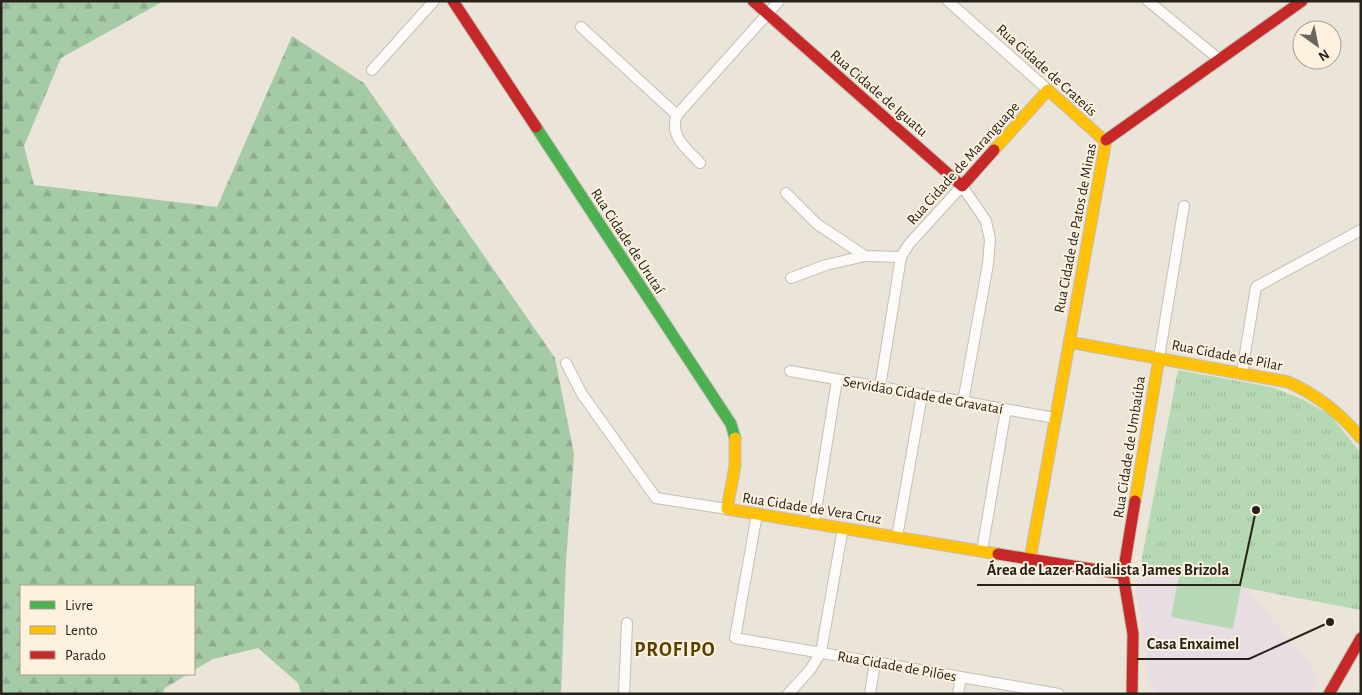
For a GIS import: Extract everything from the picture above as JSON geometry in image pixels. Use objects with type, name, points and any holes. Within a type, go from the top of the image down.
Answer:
[{"type":"street","points":[[372,70],[434,1]]},
{"type":"street","name":"Rua Cidade de Urutaí","points":[[453,1],[731,424],[736,436],[737,448],[728,509]]},
{"type":"street","name":"Rua Cidade de Iguatu","points":[[753,1],[962,186],[981,211],[989,230],[990,252],[963,402]]},
{"type":"street","points":[[700,163],[676,137],[673,129],[677,115],[779,1]]},
{"type":"street","name":"Rua Cidade de Crateús","points":[[948,1],[1105,141]]},
{"type":"street","points":[[1148,1],[1220,60]]},
{"type":"street","name":"Rua Cidade de Patos de Minas","points":[[1030,559],[1105,141],[1302,1]]},
{"type":"street","points":[[581,27],[677,115]]},
{"type":"street","name":"Rua Cidade de Maranguape","points":[[901,257],[909,244],[1048,90]]},
{"type":"street","points":[[786,193],[817,224],[865,256]]},
{"type":"street","name":"Rua Cidade de Umbaúba","points":[[1132,694],[1134,669],[1133,634],[1123,574],[1184,206]]},
{"type":"street","points":[[1242,372],[1256,287],[1361,230]]},
{"type":"street","points":[[792,278],[826,265],[865,256],[901,257],[880,387]]},
{"type":"street","name":"Rua Cidade de Pilar","points":[[1069,342],[1242,372],[1288,382],[1308,390],[1335,410],[1361,438]]},
{"type":"street","name":"Rua Cidade de Vera Cruz","points":[[566,362],[582,394],[656,498],[1123,574]]},
{"type":"street","name":"Servidão Cidade de Gravataí","points":[[790,372],[1055,418]]},
{"type":"street","points":[[814,523],[837,380]]},
{"type":"street","points":[[897,537],[922,394]]},
{"type":"street","points":[[982,551],[1006,409]]},
{"type":"street","name":"Rua Cidade de Pilões","points":[[757,514],[735,638],[1059,694]]},
{"type":"street","points":[[788,694],[810,670],[821,652],[844,528]]},
{"type":"street","points":[[624,694],[628,623]]},
{"type":"street","points":[[1330,694],[1361,638]]},
{"type":"street","points":[[870,694],[875,662]]},
{"type":"street","points":[[958,694],[961,677]]},
{"type":"shaded area","points":[[1140,568],[1247,589],[1320,677],[1312,694],[1157,693],[1149,681],[1136,589]]},
{"type":"green space","points":[[1,1],[164,1],[61,58],[24,146],[34,185],[217,207],[292,36],[364,83],[555,358],[574,454],[566,561],[561,694],[301,694],[298,683],[258,648],[213,659],[195,669],[195,585],[20,585],[20,675],[186,675],[165,688],[162,694],[1,694]]},
{"type":"green space","points":[[1178,370],[1271,387],[1302,399],[1330,415],[1361,453],[1361,610],[1140,568]]},
{"type":"green space","points":[[1179,575],[1241,587],[1233,629],[1171,617]]},
{"type":"traffic: fast","points":[[536,127],[731,424],[735,438]]},
{"type":"traffic: slow","points":[[994,150],[1048,90],[1105,141]]},
{"type":"traffic: slow","points":[[1030,559],[1106,140]]},
{"type":"traffic: slow","points":[[1069,342],[1288,382],[1328,406],[1361,438]]},
{"type":"traffic: slow","points":[[1135,501],[1159,358]]},
{"type":"traffic: slow","points":[[735,438],[735,466],[727,509],[998,554]]},
{"type":"traffic: jam","points":[[453,1],[536,127]]},
{"type":"traffic: jam","points":[[753,1],[962,186],[994,150]]},
{"type":"traffic: jam","points":[[1106,140],[1302,1]]},
{"type":"traffic: jam","points":[[1132,694],[1133,634],[1123,574],[1135,501]]},
{"type":"traffic: jam","points":[[998,554],[1123,574]]},
{"type":"traffic: jam","points":[[1329,694],[1361,638]]},
{"type":"place","name":"Área de Lazer Radialista James Brizola","points":[[1256,510]]},
{"type":"place","name":"Casa Enxaimel","points":[[1330,622]]},
{"type":"district","name":"PROFIPO","points":[[675,649]]}]
